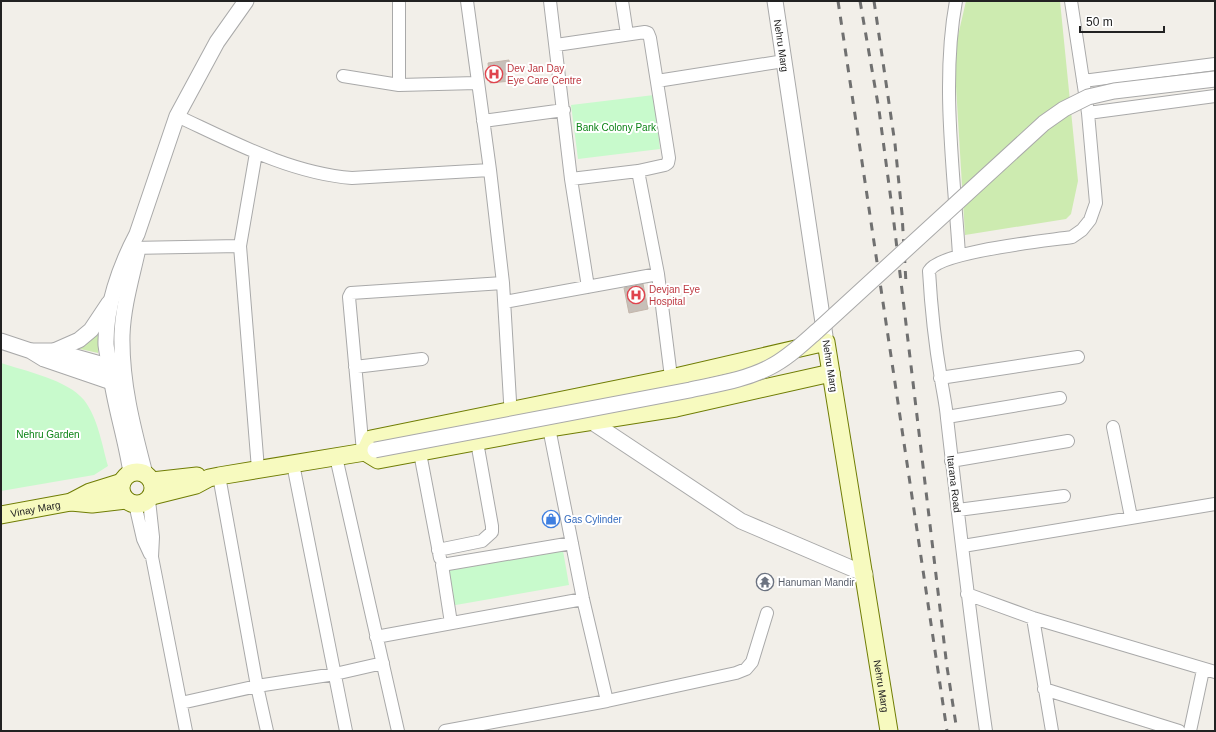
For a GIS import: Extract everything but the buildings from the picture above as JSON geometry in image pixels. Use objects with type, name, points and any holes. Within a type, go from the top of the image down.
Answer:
[{"type":"main road","name":"Nehru Marg","points":[[826,342],[888,731]]},
{"type":"main road","points":[[826,342],[671,378],[371,439],[368,451],[378,460],[420,453],[549,428],[676,408],[831,373]]},
{"type":"main road","name":"Vinay Marg","points":[[1,515],[71,502],[92,504],[139,489],[195,475],[214,477],[368,451]]},
{"type":"street","points":[[54,351],[79,340],[91,330],[112,299],[135,243],[177,116],[217,42],[246,1]]},
{"type":"street","points":[[467,1],[490,170],[505,302],[512,436]]},
{"type":"street","points":[[550,1],[571,179],[588,288]]},
{"type":"street","points":[[622,1],[627,34]]},
{"type":"street","name":"Nehru Marg","points":[[775,1],[826,342]]},
{"type":"street","points":[[956,1],[949,52],[950,105],[959,255],[1072,237],[1082,230],[1090,220],[1096,203],[1088,113],[1071,1]]},
{"type":"street","points":[[399,3],[399,85]]},
{"type":"street","points":[[556,45],[627,34],[648,33],[669,158],[668,163],[638,171],[571,179]]},
{"type":"street","points":[[656,81],[784,61]]},
{"type":"street","points":[[1083,81],[1215,64]]},
{"type":"street","points":[[343,76],[399,85],[477,83]]},
{"type":"street","points":[[503,283],[351,293],[349,297],[355,367],[368,451],[690,390],[734,380],[764,369],[786,357],[818,331],[1020,144],[1044,123],[1064,109],[1088,98],[1114,91],[1215,79]]},
{"type":"street","points":[[1088,113],[1215,96]]},
{"type":"street","points":[[483,121],[564,110]]},
{"type":"street","points":[[177,116],[256,153],[335,176],[352,178],[490,170]]},
{"type":"street","points":[[256,153],[240,246],[258,469]]},
{"type":"street","points":[[638,171],[658,274],[676,408]]},
{"type":"street","points":[[135,243],[240,246]]},
{"type":"street","points":[[135,243],[117,369],[118,384],[128,456],[153,537],[152,557],[186,731]]},
{"type":"street","name":"Itarana Road","points":[[959,255],[936,263],[929,270],[940,378],[947,417],[951,461],[963,546],[967,594],[986,731]]},
{"type":"street","points":[[505,302],[658,274]]},
{"type":"street","points":[[112,299],[106,333],[106,347],[117,369]]},
{"type":"street","points":[[1,341],[31,351],[44,359],[118,384]]},
{"type":"street","points":[[31,351],[54,351],[117,369]]},
{"type":"street","points":[[940,378],[1078,357]]},
{"type":"street","points":[[355,367],[422,359]]},
{"type":"street","points":[[947,417],[1060,398]]},
{"type":"street","points":[[592,422],[741,521],[864,574]]},
{"type":"street","points":[[1113,427],[1131,517]]},
{"type":"street","points":[[549,428],[583,599],[607,701]]},
{"type":"street","points":[[951,461],[1068,441]]},
{"type":"street","points":[[438,550],[482,541],[492,532],[476,442]]},
{"type":"street","points":[[420,453],[442,566],[451,623]]},
{"type":"street","points":[[336,457],[398,731]]},
{"type":"street","points":[[293,464],[346,731]]},
{"type":"street","points":[[214,477],[267,731]]},
{"type":"street","points":[[958,510],[1064,496]]},
{"type":"street","points":[[963,546],[1215,504]]},
{"type":"street","points":[[442,566],[572,543]]},
{"type":"street","points":[[967,594],[1033,618],[1209,671],[1190,731]]},
{"type":"street","points":[[376,637],[583,599]]},
{"type":"street","points":[[445,731],[489,727],[736,673],[746,669],[752,662],[767,613]]},
{"type":"street","points":[[1033,618],[1052,731]]},
{"type":"street","points":[[181,704],[257,686],[334,674],[383,663]]},
{"type":"street","points":[[1044,689],[1179,731]]},
{"type":"green space","points":[[966,1],[1060,1],[1078,181],[1071,214],[1066,219],[965,235],[954,53]]},
{"type":"green space","name":"Bank Colony Park","points":[[654,95],[660,149],[578,159],[571,105]]},
{"type":"green space","points":[[101,316],[98,353],[67,346]]},
{"type":"green space","name":"Nehru Garden","points":[[1,363],[46,377],[68,387],[77,393],[84,400],[93,415],[108,466],[94,475],[1,491]]},
{"type":"green space","points":[[562,545],[569,585],[450,606],[443,567]]},
{"type":"railway","points":[[838,1],[947,731]]},
{"type":"railway","points":[[860,1],[879,110],[893,215],[947,667],[957,731]]},
{"type":"railway","points":[[874,1],[895,144],[902,214],[906,283]]},
{"type":"place","name":"Dev Jan Day Eye Care Centre","points":[[494,74]]},
{"type":"place","name":"Devjan Eye Hospital","points":[[636,295]]},
{"type":"place","name":"Gas Cylinder","points":[[551,519]]},
{"type":"place","name":"Hanuman Mandir","points":[[765,582]]}]
